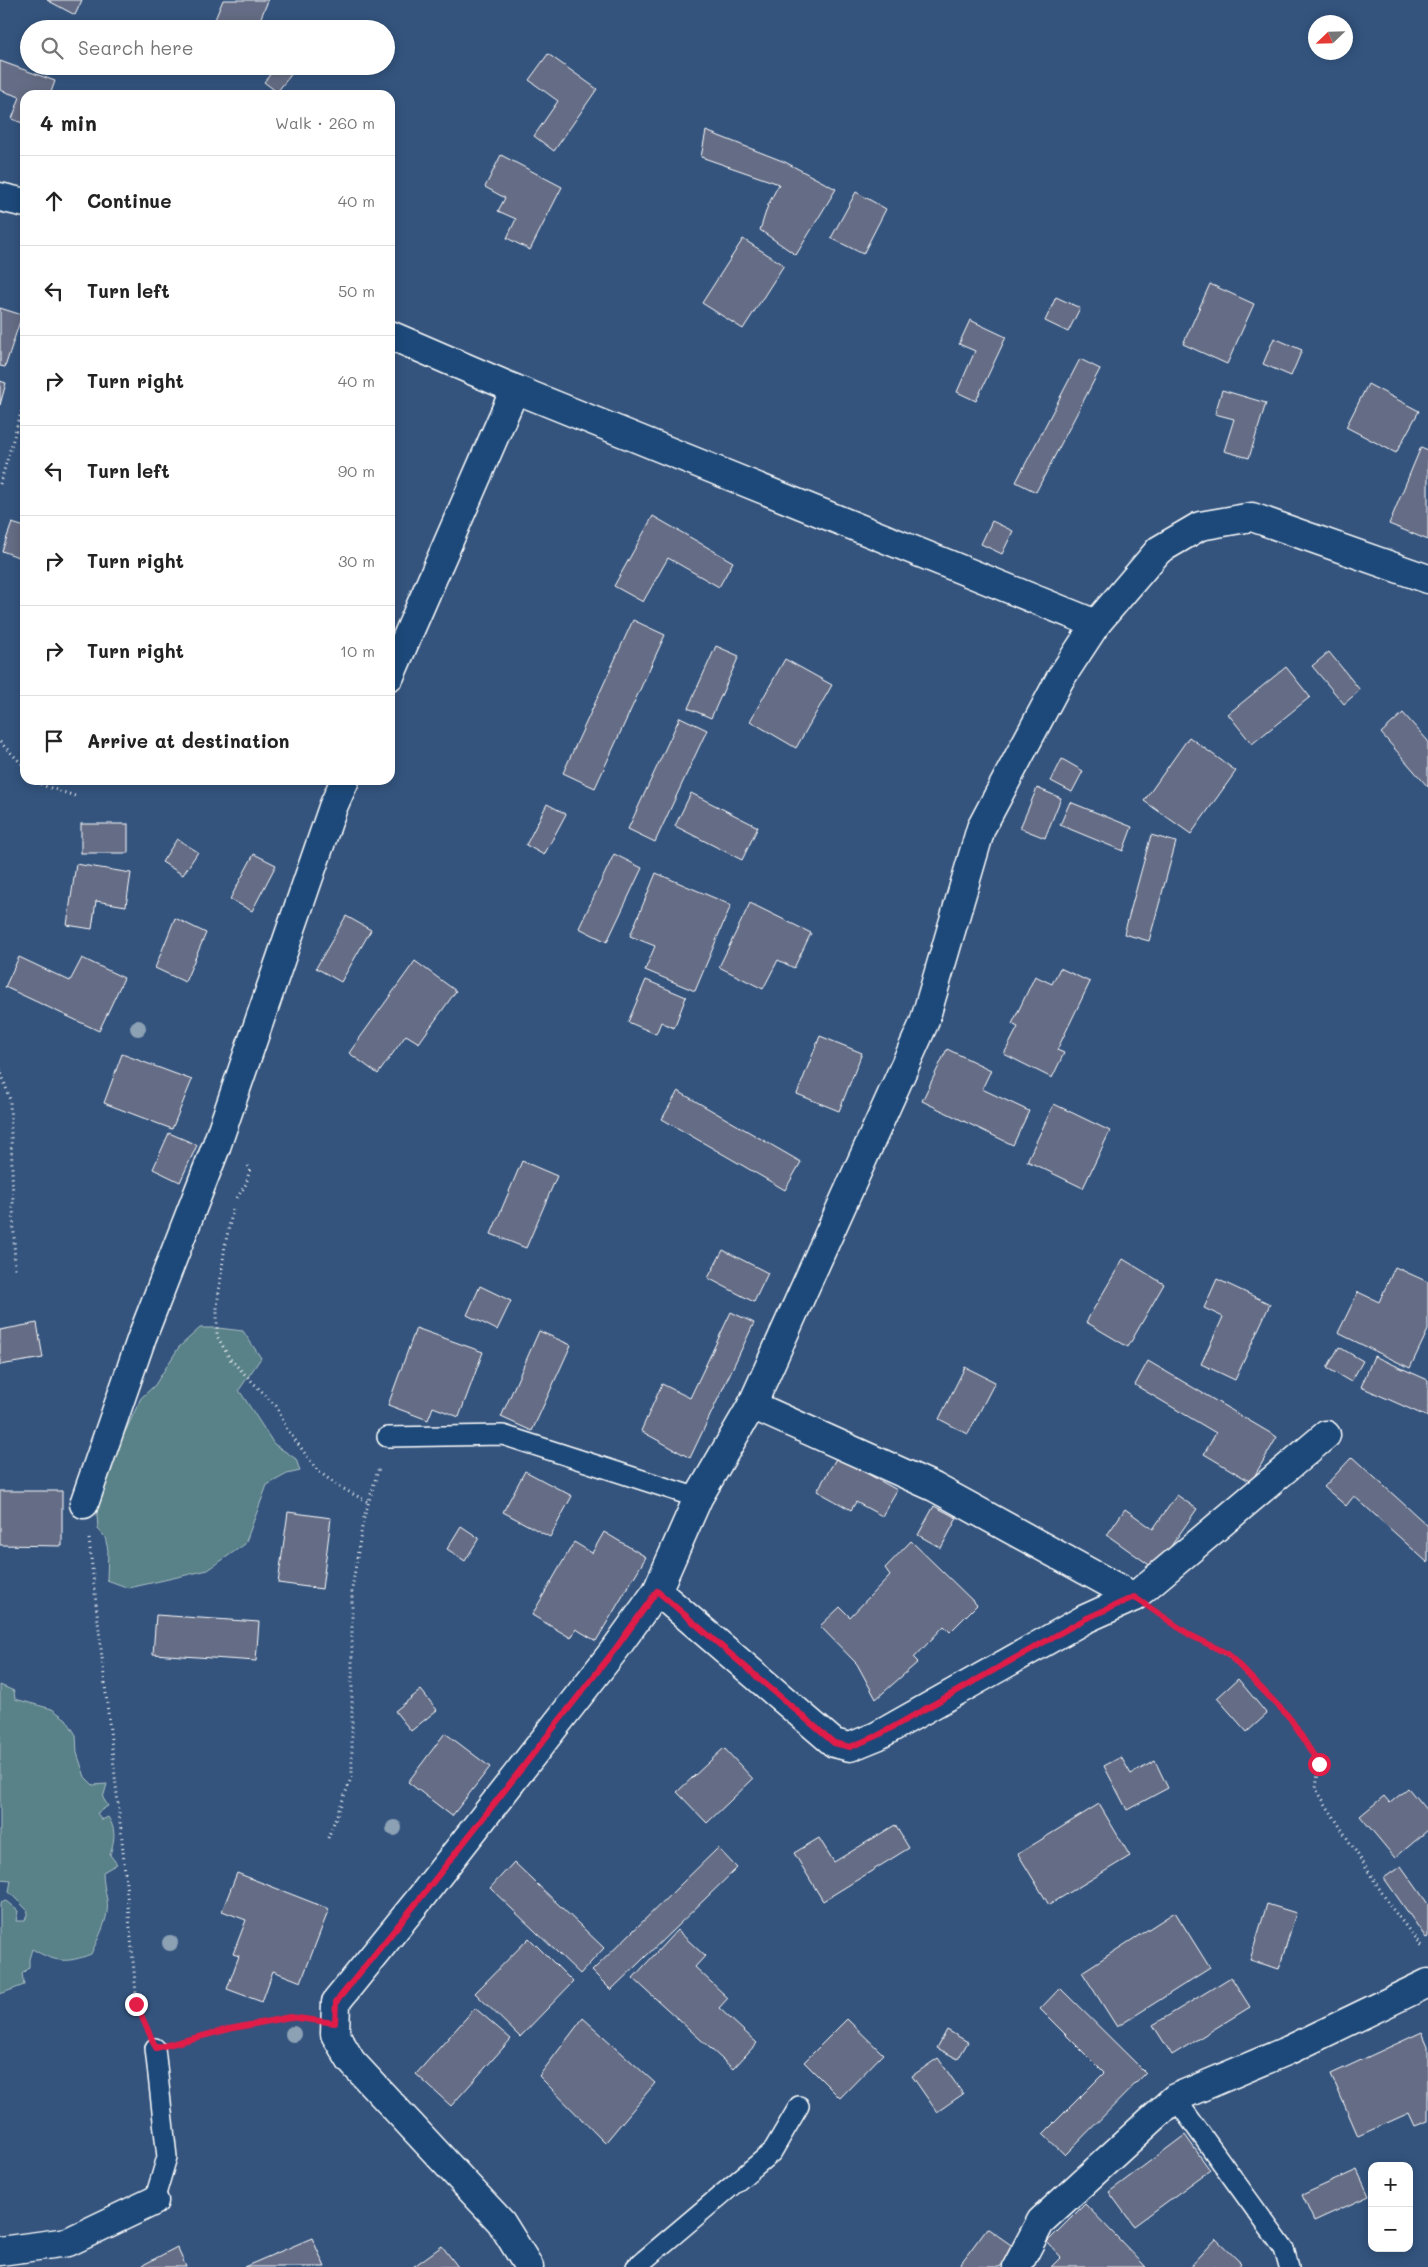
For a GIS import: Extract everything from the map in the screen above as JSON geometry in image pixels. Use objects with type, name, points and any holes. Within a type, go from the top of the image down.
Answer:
[{"type":"street","points":[[0,197],[20,202]]},
{"type":"street","points":[[395,337],[515,388],[1096,624]]},
{"type":"street","points":[[395,664],[515,388]]},
{"type":"street","points":[[528,2267],[501,2222],[350,2061],[335,2034],[336,2002],[422,1896],[616,1648],[657,1591],[698,1498],[752,1405],[924,1023],[981,828],[1060,679],[1096,624],[1160,550],[1200,526],[1252,518],[1428,579]]},
{"type":"street","points":[[84,1504],[142,1337],[216,1147],[333,807],[343,785]]},
{"type":"street","points":[[752,1405],[934,1487],[1134,1597]]},
{"type":"street","points":[[657,1591],[834,1743],[850,1747],[877,1736],[1085,1619],[1134,1597],[1326,1435]]},
{"type":"street","points":[[1017,2267],[1041,2222],[1175,2098],[1290,2050],[1428,1983]]},
{"type":"street","points":[[0,2252],[68,2242],[154,2201]]},
{"type":"lane","points":[[387,1437],[503,1435],[698,1498]]},
{"type":"lane","points":[[154,2201],[167,2157],[156,2048]]},
{"type":"lane","points":[[1175,2098],[1284,2249],[1289,2267]]},
{"type":"lane","points":[[636,2267],[772,2152],[799,2106]]},
{"type":"path","points":[[0,484],[20,416]]},
{"type":"path","points":[[0,742],[20,762]]},
{"type":"path","points":[[42,785],[75,796]]},
{"type":"path","points":[[0,1069],[10,1100],[15,1270]]},
{"type":"path","points":[[244,1163],[250,1169],[246,1184],[234,1203],[225,1245],[217,1307],[217,1336],[230,1359],[276,1406],[287,1429],[318,1471],[338,1486],[370,1503]]},
{"type":"path","points":[[328,1838],[352,1776],[352,1589],[363,1521],[370,1503],[387,1437]]},
{"type":"path","points":[[84,1504],[122,1840],[136,2004],[156,2048],[229,2029],[290,2017],[335,2023]]},
{"type":"path","points":[[1134,1597],[1190,1635],[1228,1654],[1290,1718],[1319,1764],[1316,1789],[1391,1907],[1423,1949]]},
{"type":"green space","points":[[200,1328],[243,1331],[261,1358],[239,1390],[274,1444],[296,1459],[300,1471],[287,1474],[267,1485],[245,1544],[208,1570],[129,1588],[107,1580],[108,1550],[105,1537],[98,1529],[97,1514],[100,1494],[116,1444],[126,1430],[141,1398],[155,1385],[179,1347]]},
{"type":"green space","points":[[0,1685],[14,1691],[15,1699],[52,1709],[66,1719],[76,1735],[77,1753],[85,1777],[93,1785],[107,1784],[103,1798],[108,1806],[97,1813],[102,1820],[108,1817],[113,1827],[114,1836],[110,1855],[117,1864],[103,1872],[107,1914],[91,1954],[74,1959],[61,1960],[47,1957],[32,1949],[29,1967],[22,1974],[24,1985],[0,1994],[0,1903],[6,1901],[18,1911],[16,1921],[25,1921],[28,1911],[9,1892],[11,1880],[0,1879]]},
{"type":"building","points":[[47,0],[82,0],[75,15]]},
{"type":"building","points":[[223,0],[268,1],[260,20],[215,20]]},
{"type":"building","points":[[548,54],[597,89],[554,151],[534,136],[558,101],[529,80]]},
{"type":"building","points":[[0,61],[20,68],[20,75],[38,75],[55,81],[52,90],[20,90],[20,97],[0,90]]},
{"type":"building","points":[[270,75],[291,75],[279,90],[274,90],[264,82]]},
{"type":"building","points":[[20,97],[20,122],[12,119]]},
{"type":"building","points":[[706,131],[785,162],[836,189],[796,255],[760,230],[768,205],[779,184],[701,157]]},
{"type":"building","points":[[501,155],[562,187],[530,250],[507,238],[516,219],[498,211],[505,198],[485,187]]},
{"type":"building","points":[[856,192],[886,209],[863,254],[831,238]]},
{"type":"building","points":[[743,239],[784,265],[743,329],[702,303]]},
{"type":"building","points":[[1210,284],[1254,304],[1227,364],[1183,344]]},
{"type":"building","points":[[1056,297],[1080,308],[1068,332],[1045,321]]},
{"type":"building","points":[[0,308],[20,314],[20,321],[5,367],[0,366]]},
{"type":"building","points":[[970,320],[1006,337],[976,401],[957,392],[975,351],[959,344]]},
{"type":"building","points":[[1274,338],[1302,350],[1291,376],[1263,364]]},
{"type":"building","points":[[1080,359],[1100,369],[1036,492],[1016,482]]},
{"type":"building","points":[[0,381],[6,383],[0,405]]},
{"type":"building","points":[[1368,384],[1419,411],[1396,453],[1346,427]]},
{"type":"building","points":[[1222,390],[1266,403],[1249,458],[1224,451],[1234,419],[1215,414]]},
{"type":"building","points":[[1421,447],[1428,450],[1428,540],[1389,524]]},
{"type":"building","points":[[653,516],[733,562],[719,587],[668,558],[643,602],[614,586]]},
{"type":"building","points":[[992,521],[1013,531],[1002,554],[981,544]]},
{"type":"building","points":[[12,523],[20,525],[20,558],[2,551]]},
{"type":"building","points":[[633,620],[665,635],[595,788],[563,773]]},
{"type":"building","points":[[716,646],[739,656],[711,718],[688,708]]},
{"type":"building","points":[[1329,652],[1360,690],[1344,704],[1312,666]]},
{"type":"building","points":[[785,659],[832,685],[796,748],[750,721]]},
{"type":"building","points":[[1286,667],[1310,697],[1252,744],[1228,714]]},
{"type":"building","points":[[1403,713],[1428,741],[1428,787],[1381,733]]},
{"type":"building","points":[[680,717],[707,730],[655,842],[628,829]]},
{"type":"building","points":[[1189,737],[1236,771],[1191,834],[1144,801]]},
{"type":"building","points":[[1062,759],[1083,771],[1072,792],[1051,781]]},
{"type":"building","points":[[1037,788],[1061,798],[1045,838],[1020,828]]},
{"type":"building","points":[[691,793],[758,827],[742,860],[675,826]]},
{"type":"building","points":[[1070,802],[1132,827],[1123,851],[1060,825]]},
{"type":"building","points":[[547,804],[566,814],[544,855],[526,845]]},
{"type":"building","points":[[81,824],[128,824],[128,853],[81,853]]},
{"type":"building","points":[[1151,835],[1176,842],[1149,941],[1124,934]]},
{"type":"building","points":[[177,839],[198,852],[183,875],[162,862]]},
{"type":"building","points":[[254,854],[276,865],[252,911],[230,899]]},
{"type":"building","points":[[614,854],[642,868],[607,942],[579,928]]},
{"type":"building","points":[[76,864],[131,873],[126,906],[96,901],[92,929],[67,925]]},
{"type":"building","points":[[656,873],[731,905],[695,991],[645,970],[655,946],[630,936]]},
{"type":"building","points":[[750,903],[811,933],[794,968],[778,960],[763,989],[719,967]]},
{"type":"building","points":[[346,916],[371,930],[341,982],[316,968]]},
{"type":"building","points":[[175,918],[206,933],[185,982],[155,968]]},
{"type":"building","points":[[19,957],[70,981],[82,958],[124,978],[99,1031],[5,987]]},
{"type":"building","points":[[415,961],[456,991],[419,1043],[406,1035],[378,1074],[349,1053]]},
{"type":"building","points":[[1060,968],[1090,982],[1057,1050],[1064,1053],[1052,1078],[1004,1054],[1018,1027],[1012,1024],[1035,976],[1052,984]]},
{"type":"building","points":[[646,980],[686,997],[674,1028],[661,1022],[656,1034],[628,1022]]},
{"type":"building","points":[[820,1036],[862,1053],[839,1111],[797,1094]]},
{"type":"building","points":[[947,1049],[991,1070],[982,1089],[1029,1111],[1013,1145],[922,1101]]},
{"type":"building","points":[[122,1054],[192,1080],[172,1129],[104,1103]]},
{"type":"building","points":[[678,1091],[801,1162],[785,1190],[662,1119]]},
{"type":"building","points":[[1054,1104],[1110,1131],[1083,1188],[1027,1161]]},
{"type":"building","points":[[169,1133],[197,1145],[180,1182],[153,1169]]},
{"type":"building","points":[[522,1161],[557,1176],[526,1248],[491,1234]]},
{"type":"building","points":[[723,1250],[768,1273],[754,1302],[708,1278]]},
{"type":"building","points":[[1123,1259],[1164,1284],[1128,1347],[1086,1322]]},
{"type":"building","points":[[1395,1267],[1428,1282],[1428,1330],[1410,1368],[1338,1333],[1358,1292],[1379,1302]]},
{"type":"building","points":[[1217,1279],[1270,1304],[1235,1380],[1201,1364],[1223,1317],[1204,1308]]},
{"type":"building","points":[[480,1286],[511,1301],[497,1330],[467,1315]]},
{"type":"building","points":[[731,1312],[754,1323],[690,1458],[641,1431],[662,1384],[690,1398]]},
{"type":"building","points":[[37,1323],[43,1358],[0,1365],[0,1330]]},
{"type":"building","points":[[416,1328],[483,1352],[459,1417],[433,1407],[428,1420],[388,1405]]},
{"type":"building","points":[[539,1331],[571,1345],[532,1431],[501,1417]]},
{"type":"building","points":[[1339,1347],[1363,1361],[1351,1382],[1327,1368]]},
{"type":"building","points":[[1374,1356],[1428,1380],[1428,1417],[1361,1387]]},
{"type":"building","points":[[1148,1361],[1277,1437],[1251,1482],[1204,1454],[1216,1433],[1135,1385]]},
{"type":"building","points":[[965,1367],[995,1382],[968,1434],[939,1419]]},
{"type":"building","points":[[837,1457],[897,1490],[882,1516],[856,1502],[851,1510],[817,1491]]},
{"type":"building","points":[[1352,1457],[1428,1526],[1428,1563],[1354,1496],[1346,1506],[1324,1487]]},
{"type":"building","points":[[525,1471],[572,1496],[550,1537],[503,1512]]},
{"type":"building","points":[[0,1491],[62,1491],[62,1546],[0,1545]]},
{"type":"building","points":[[1177,1495],[1197,1509],[1155,1569],[1107,1535],[1125,1509],[1153,1529]]},
{"type":"building","points":[[934,1506],[957,1518],[941,1548],[918,1535]]},
{"type":"building","points":[[288,1512],[331,1518],[322,1589],[278,1583]]},
{"type":"building","points":[[461,1526],[479,1538],[465,1561],[447,1549]]},
{"type":"building","points":[[604,1532],[646,1557],[596,1641],[576,1629],[571,1638],[532,1615],[574,1542],[592,1553]]},
{"type":"building","points":[[911,1541],[977,1605],[950,1632],[944,1626],[914,1658],[918,1662],[876,1699],[857,1664],[820,1626],[840,1607],[850,1617],[890,1575],[885,1568]]},
{"type":"building","points":[[156,1615],[259,1622],[256,1661],[153,1654]]},
{"type":"building","points":[[1238,1679],[1267,1714],[1247,1732],[1217,1698]]},
{"type":"building","points":[[421,1690],[437,1710],[411,1731],[395,1711]]},
{"type":"building","points":[[445,1733],[490,1767],[452,1816],[408,1782]]},
{"type":"building","points":[[724,1748],[753,1779],[707,1823],[677,1792]]},
{"type":"building","points":[[1121,1757],[1131,1774],[1155,1761],[1168,1788],[1127,1810],[1104,1766]]},
{"type":"building","points":[[1408,1788],[1428,1812],[1428,1830],[1395,1858],[1360,1816],[1384,1796],[1390,1803]]},
{"type":"building","points":[[1099,1804],[1130,1856],[1049,1905],[1018,1854]]},
{"type":"building","points":[[895,1825],[909,1848],[823,1901],[794,1853],[819,1838],[834,1862]]},
{"type":"building","points":[[718,1848],[737,1868],[611,1990],[592,1971]]},
{"type":"building","points":[[514,1862],[604,1948],[580,1974],[490,1888]]},
{"type":"building","points":[[1401,1866],[1428,1904],[1428,1937],[1426,1938],[1384,1878]]},
{"type":"building","points":[[237,1873],[329,1909],[301,1982],[273,1971],[262,2002],[227,1989],[239,1956],[233,1954],[246,1920],[222,1911]]},
{"type":"building","points":[[1267,1904],[1296,1913],[1279,1969],[1250,1960]]},
{"type":"building","points":[[1175,1912],[1210,1968],[1117,2027],[1082,1972]]},
{"type":"building","points":[[677,1930],[705,1956],[695,1967],[728,1998],[719,2008],[757,2043],[733,2069],[633,1978]]},
{"type":"building","points":[[529,1938],[573,1982],[520,2037],[475,1993]]},
{"type":"building","points":[[1231,1977],[1250,2007],[1172,2055],[1153,2025]]},
{"type":"building","points":[[1060,1988],[1146,2073],[1065,2155],[1043,2134],[1104,2073],[1040,2009]]},
{"type":"building","points":[[475,2008],[511,2039],[451,2106],[416,2074]]},
{"type":"building","points":[[583,2018],[655,2083],[605,2143],[539,2076]]},
{"type":"building","points":[[847,2019],[883,2054],[840,2098],[804,2062]]},
{"type":"building","points":[[947,2030],[968,2042],[958,2059],[937,2048]]},
{"type":"building","points":[[1422,2032],[1428,2046],[1428,2121],[1415,2126],[1409,2113],[1358,2136],[1331,2074]]},
{"type":"building","points":[[938,2058],[963,2094],[937,2112],[912,2076]]},
{"type":"building","points":[[1185,2135],[1210,2170],[1134,2226],[1109,2192]]},
{"type":"building","points":[[1357,2170],[1368,2196],[1314,2221],[1302,2195]]},
{"type":"building","points":[[1085,2204],[1146,2267],[1051,2267],[1061,2257],[1047,2242]]},
{"type":"building","points":[[987,2228],[1014,2247],[1000,2267],[958,2267]]},
{"type":"building","points":[[312,2238],[325,2267],[244,2267]]},
{"type":"building","points":[[1216,2239],[1241,2263],[1238,2267],[1190,2267]]},
{"type":"building","points":[[442,2246],[458,2267],[413,2267]]},
{"type":"building","points":[[177,2247],[186,2267],[144,2267],[143,2265]]},
{"type":"route","points":[[136,2004],[156,2048],[229,2029],[290,2017],[335,2023],[336,2002],[422,1896],[477,1823],[616,1648],[657,1591],[834,1743],[850,1747],[877,1736],[1085,1619],[1134,1597],[1190,1635],[1228,1654],[1290,1718],[1319,1764]]}]
